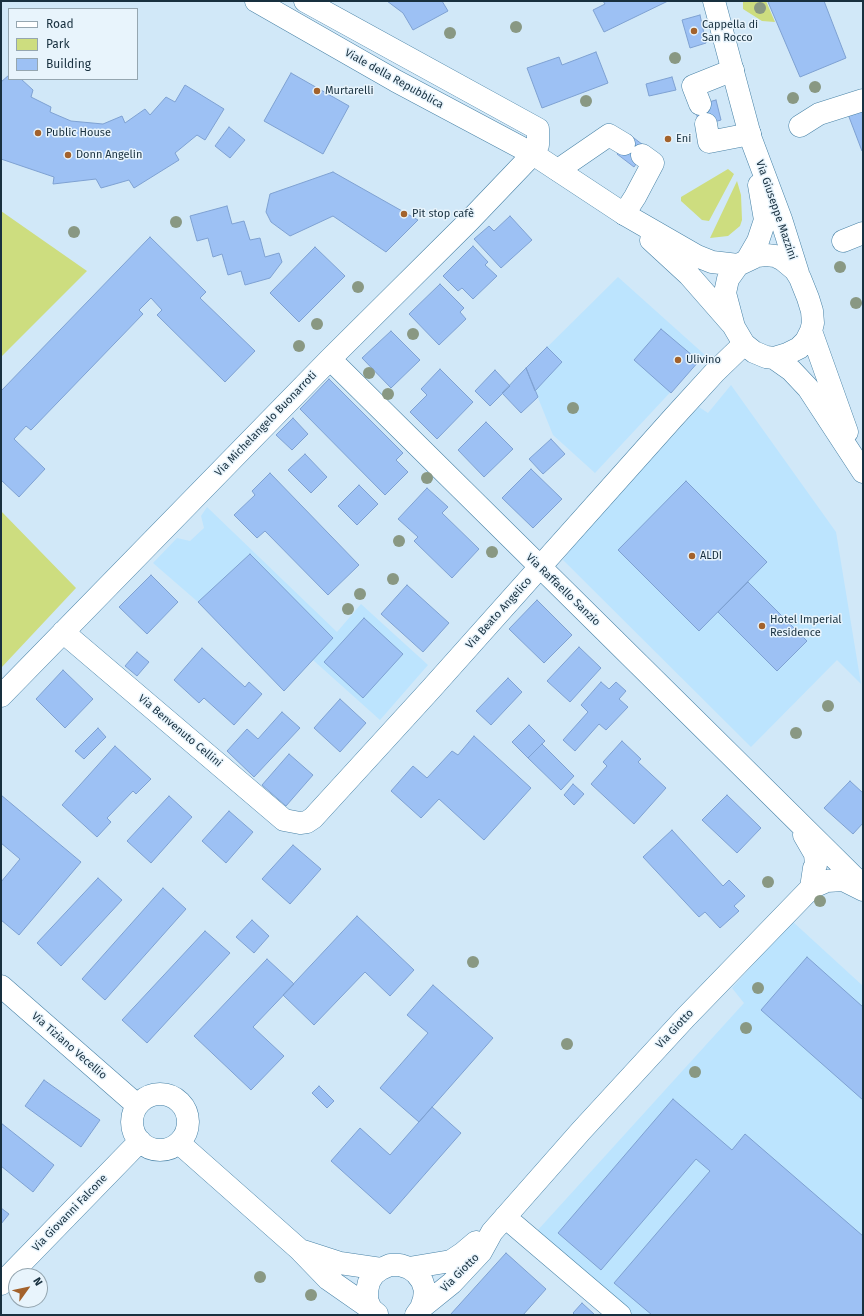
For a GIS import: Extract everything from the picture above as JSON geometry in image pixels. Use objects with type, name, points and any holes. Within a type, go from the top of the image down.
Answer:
[{"type":"street","name":"Viale della Repubblica","points":[[256,1],[396,81],[533,154],[624,214],[697,256],[712,262],[743,262]]},
{"type":"street","points":[[305,1],[538,129],[538,145],[533,154]]},
{"type":"street","name":"Via Giuseppe Mazzini","points":[[714,1],[751,138],[765,220],[758,241],[743,262]]},
{"type":"street","points":[[733,70],[693,86],[703,114],[709,142],[751,138]]},
{"type":"street","points":[[800,126],[819,114],[863,100]]},
{"type":"street","points":[[558,170],[609,135],[624,144]]},
{"type":"street","name":"Via Giuseppe Mazzini","points":[[751,138],[782,219],[800,278]]},
{"type":"street","name":"Via Michelangelo Buonarroti","points":[[1,696],[330,359],[470,220],[533,154]]},
{"type":"street","points":[[624,214],[653,163],[642,156]]},
{"type":"street","name":"Viale della Repubblica","points":[[624,214],[689,274],[739,335]]},
{"type":"street","points":[[843,241],[863,233]]},
{"type":"street","points":[[766,255],[775,256],[789,264],[800,278],[812,311],[813,323],[806,341],[799,348],[774,358],[766,357],[754,352],[739,335],[725,293],[728,279],[743,262],[757,256],[766,255]]},
{"type":"street","points":[[811,331],[861,467]]},
{"type":"street","name":"Via Beato Angelico","points":[[300,823],[307,822],[313,818],[431,689],[715,372],[739,335]]},
{"type":"street","points":[[774,358],[791,370],[808,388],[861,467]]},
{"type":"street","name":"Via Raffaello Sanzio","points":[[330,359],[863,886]]},
{"type":"street","name":"Via Benvenuto Cellini","points":[[63,632],[284,820],[300,823]]},
{"type":"street","name":"Via Raffaello Sanzio","points":[[796,820],[815,854],[816,865],[814,868],[811,888]]},
{"type":"street","name":"Via Giotto","points":[[419,1312],[452,1283],[481,1252],[499,1224],[581,1131],[686,1017],[811,888],[827,881],[843,880],[863,890]]},
{"type":"street","name":"Via Tiziano Vecellio","points":[[1,986],[136,1105]]},
{"type":"street","points":[[157,1093],[169,1094],[179,1100],[186,1110],[189,1122],[186,1134],[179,1143],[172,1148],[154,1150],[147,1147],[134,1133],[132,1124],[136,1105],[145,1097],[157,1093]]},
{"type":"street","name":"Via Giovanni Falcone","points":[[1,1284],[140,1141]]},
{"type":"street","points":[[179,1143],[300,1250],[328,1279],[374,1312]]},
{"type":"street","points":[[499,1224],[620,1315]]},
{"type":"street","name":"Via Giotto","points":[[409,1268],[451,1261],[499,1224]]},
{"type":"street","points":[[300,1250],[340,1263],[381,1269]]},
{"type":"street","points":[[374,1312],[367,1300],[367,1291],[372,1278],[381,1269],[390,1265],[400,1265],[409,1268],[416,1273],[425,1290],[424,1299],[419,1312]]},
{"type":"shaded area","points":[[618,277],[705,355],[595,473],[553,435],[526,368]]},
{"type":"shaded area","points":[[731,385],[836,532],[861,684],[837,660],[751,747],[563,560],[574,545],[699,407],[708,413]]},
{"type":"shaded area","points":[[207,507],[337,632],[361,604],[428,665],[380,720],[313,660],[284,691],[198,602],[153,563],[177,538],[190,541],[204,528],[201,516]]},
{"type":"shaded area","points":[[792,921],[863,986],[863,1315],[633,1315],[537,1231],[744,1003],[732,988]]},
{"type":"green space","points":[[743,1],[766,1],[775,22],[762,21],[743,9]]},
{"type":"green space","points":[[728,169],[734,174],[709,221],[702,220],[681,201],[681,197]]},
{"type":"green space","points":[[737,181],[741,195],[742,220],[740,226],[728,236],[710,238]]},
{"type":"green space","points":[[1,211],[87,271],[1,357]]},
{"type":"green space","points":[[1,511],[76,588],[1,668]]},
{"type":"building","points":[[387,1],[442,1],[448,11],[413,30],[403,13]]},
{"type":"building","points":[[603,1],[668,1],[604,32],[593,10],[605,4]]},
{"type":"building","points":[[824,1],[846,58],[800,77],[768,2]]},
{"type":"building","name":"Cappella di San Rocco","points":[[700,15],[706,43],[690,48],[682,20]]},
{"type":"building","points":[[596,52],[608,83],[542,108],[527,68],[559,57],[562,65]]},
{"type":"building","points":[[291,73],[349,106],[323,154],[264,121]]},
{"type":"building","points":[[8,76],[8,80],[22,80],[33,90],[31,97],[51,107],[50,112],[71,121],[103,124],[122,116],[125,123],[145,109],[150,115],[166,97],[175,102],[185,85],[224,109],[205,140],[197,135],[175,153],[179,160],[134,188],[129,180],[101,188],[96,179],[53,184],[54,177],[1,159],[1,82]]},
{"type":"building","points":[[672,77],[676,90],[649,96],[646,84]]},
{"type":"building","points":[[716,100],[721,120],[700,126],[694,106]]},
{"type":"building","points":[[863,103],[863,151],[862,151],[846,109]]},
{"type":"building","points":[[229,127],[245,140],[230,158],[215,146]]},
{"type":"building","points":[[630,135],[647,148],[634,167],[617,154]]},
{"type":"building","points":[[333,172],[418,220],[386,252],[333,216],[290,236],[271,222],[266,212],[270,194]]},
{"type":"building","points":[[227,206],[232,224],[244,221],[250,240],[260,238],[265,257],[279,253],[282,262],[270,278],[245,285],[241,271],[228,275],[222,254],[213,257],[208,238],[197,241],[190,216]]},
{"type":"building","points":[[510,216],[532,240],[501,268],[474,239],[489,226],[494,231]]},
{"type":"building","points":[[150,237],[206,292],[200,298],[255,351],[225,382],[157,315],[162,310],[151,298],[139,310],[143,314],[31,430],[26,426],[14,439],[45,469],[19,497],[1,480],[1,391]]},
{"type":"building","points":[[473,246],[488,262],[485,265],[497,276],[473,299],[462,288],[458,291],[443,276]]},
{"type":"building","points":[[315,247],[345,276],[299,322],[270,293]]},
{"type":"building","points":[[440,284],[464,308],[460,312],[466,319],[439,345],[409,314]]},
{"type":"building","points":[[661,329],[699,361],[671,393],[634,360]]},
{"type":"building","points":[[391,331],[420,360],[391,388],[362,358]]},
{"type":"building","points":[[547,347],[562,362],[535,391],[526,368]]},
{"type":"building","points":[[526,368],[538,397],[521,413],[502,393]]},
{"type":"building","points":[[440,369],[473,402],[437,439],[410,412],[427,395],[421,389]]},
{"type":"building","points":[[495,370],[510,386],[490,406],[475,391]]},
{"type":"building","points":[[329,379],[403,453],[396,460],[408,472],[385,495],[300,409]]},
{"type":"building","points":[[293,418],[308,434],[292,450],[276,435]]},
{"type":"building","points":[[486,422],[513,449],[484,477],[458,450]]},
{"type":"building","points":[[551,439],[565,454],[543,474],[529,459]]},
{"type":"building","points":[[305,454],[327,477],[311,493],[288,470]]},
{"type":"building","points":[[531,469],[562,499],[533,528],[502,498]]},
{"type":"building","points":[[270,473],[359,565],[328,595],[265,531],[257,538],[234,515],[255,495],[252,491]]},
{"type":"building","name":"ALDI","points":[[686,481],[767,562],[699,631],[618,550]]},
{"type":"building","points":[[359,485],[378,504],[357,525],[338,506]]},
{"type":"building","points":[[427,488],[448,507],[442,513],[479,549],[452,578],[414,541],[418,537],[398,519]]},
{"type":"building","points":[[250,554],[333,638],[284,691],[198,602]]},
{"type":"building","points":[[151,575],[178,602],[147,634],[119,607]]},
{"type":"building","name":"Hotel Imperial Residence","points":[[748,582],[807,641],[777,671],[718,612]]},
{"type":"building","points":[[407,585],[449,623],[423,652],[381,614]]},
{"type":"building","points":[[537,600],[572,635],[544,663],[509,629]]},
{"type":"building","points":[[364,618],[403,654],[363,698],[324,662]]},
{"type":"building","points":[[579,647],[601,668],[570,702],[547,681]]},
{"type":"building","points":[[202,648],[245,687],[249,682],[262,694],[234,725],[204,698],[199,703],[174,680]]},
{"type":"building","points":[[137,652],[149,662],[137,676],[125,666]]},
{"type":"building","points":[[63,670],[93,699],[65,728],[36,699]]},
{"type":"building","points":[[508,678],[522,692],[491,725],[476,711]]},
{"type":"building","points":[[601,682],[609,689],[616,682],[626,691],[619,699],[628,707],[606,730],[599,724],[575,751],[563,740],[588,712],[581,705]]},
{"type":"building","points":[[340,699],[366,723],[340,752],[314,728]]},
{"type":"building","points":[[282,712],[300,728],[254,777],[227,751],[247,729],[258,739]]},
{"type":"building","points":[[529,725],[545,741],[528,758],[512,742]]},
{"type":"building","points":[[98,728],[106,737],[84,759],[75,751]]},
{"type":"building","points":[[474,736],[531,788],[484,840],[439,799],[421,818],[391,791],[413,766],[427,778],[452,751],[458,755]]},
{"type":"building","points":[[622,741],[641,759],[638,762],[666,788],[634,824],[591,784],[607,766],[603,762]]},
{"type":"building","points":[[542,744],[574,776],[561,790],[528,758]]},
{"type":"building","points":[[115,746],[151,779],[136,794],[133,791],[107,818],[111,822],[97,837],[62,805]]},
{"type":"building","points":[[289,754],[313,775],[286,806],[262,785]]},
{"type":"building","points":[[850,781],[863,793],[863,823],[853,834],[824,808]]},
{"type":"building","points":[[573,784],[584,794],[574,805],[564,795]]},
{"type":"building","points":[[1,795],[81,862],[19,935],[1,920],[1,882],[20,859],[1,843]]},
{"type":"building","points":[[727,795],[761,828],[737,853],[702,820]]},
{"type":"building","points":[[169,796],[192,817],[151,863],[127,841]]},
{"type":"building","points":[[229,811],[253,832],[226,863],[202,841]]},
{"type":"building","points":[[672,830],[723,886],[729,880],[745,896],[734,906],[739,911],[720,928],[705,912],[699,917],[643,857]]},
{"type":"building","points":[[293,845],[321,869],[290,904],[262,879]]},
{"type":"building","points":[[98,878],[122,900],[61,966],[37,943]]},
{"type":"building","points":[[163,888],[186,909],[105,1000],[82,979]]},
{"type":"building","points":[[357,916],[414,970],[390,996],[365,972],[314,1025],[283,995]]},
{"type":"building","points":[[252,920],[269,936],[254,953],[236,937]]},
{"type":"building","points":[[205,931],[230,953],[147,1043],[122,1020]]},
{"type":"building","points":[[807,957],[863,1007],[863,1100],[761,1010]]},
{"type":"building","points":[[267,959],[294,984],[253,1027],[284,1056],[251,1090],[194,1036]]},
{"type":"building","points":[[433,985],[493,1038],[419,1122],[380,1088],[428,1033],[407,1015]]},
{"type":"building","points":[[44,1080],[100,1120],[81,1147],[25,1106]]},
{"type":"building","points":[[319,1086],[334,1101],[327,1108],[312,1093]]},
{"type":"building","points":[[673,1099],[732,1150],[745,1134],[863,1236],[863,1315],[652,1315],[614,1283],[710,1171],[696,1159],[601,1270],[558,1233]]},
{"type":"building","points":[[432,1107],[461,1133],[390,1214],[331,1161],[360,1128],[390,1155]]},
{"type":"building","points":[[1,1123],[54,1165],[33,1192],[1,1166]]},
{"type":"building","points":[[1,1208],[9,1214],[1,1224]]},
{"type":"building","points":[[506,1253],[546,1289],[523,1315],[450,1315]]},
{"type":"building","points":[[582,1303],[595,1315],[575,1315],[573,1313]]},
{"type":"place","name":"Cappella di San Rocco","points":[[694,31]]},
{"type":"place","name":"Murtarelli","points":[[317,91]]},
{"type":"place","name":"Public House","points":[[38,133]]},
{"type":"place","name":"Eni","points":[[668,139]]},
{"type":"place","name":"Donn Angelin","points":[[68,155]]},
{"type":"place","name":"Pit stop cafè","points":[[404,214]]},
{"type":"place","name":"Ulivino","points":[[678,360]]},
{"type":"place","name":"ALDI","points":[[692,556]]},
{"type":"place","name":"Hotel Imperial Residence","points":[[762,626]]}]
